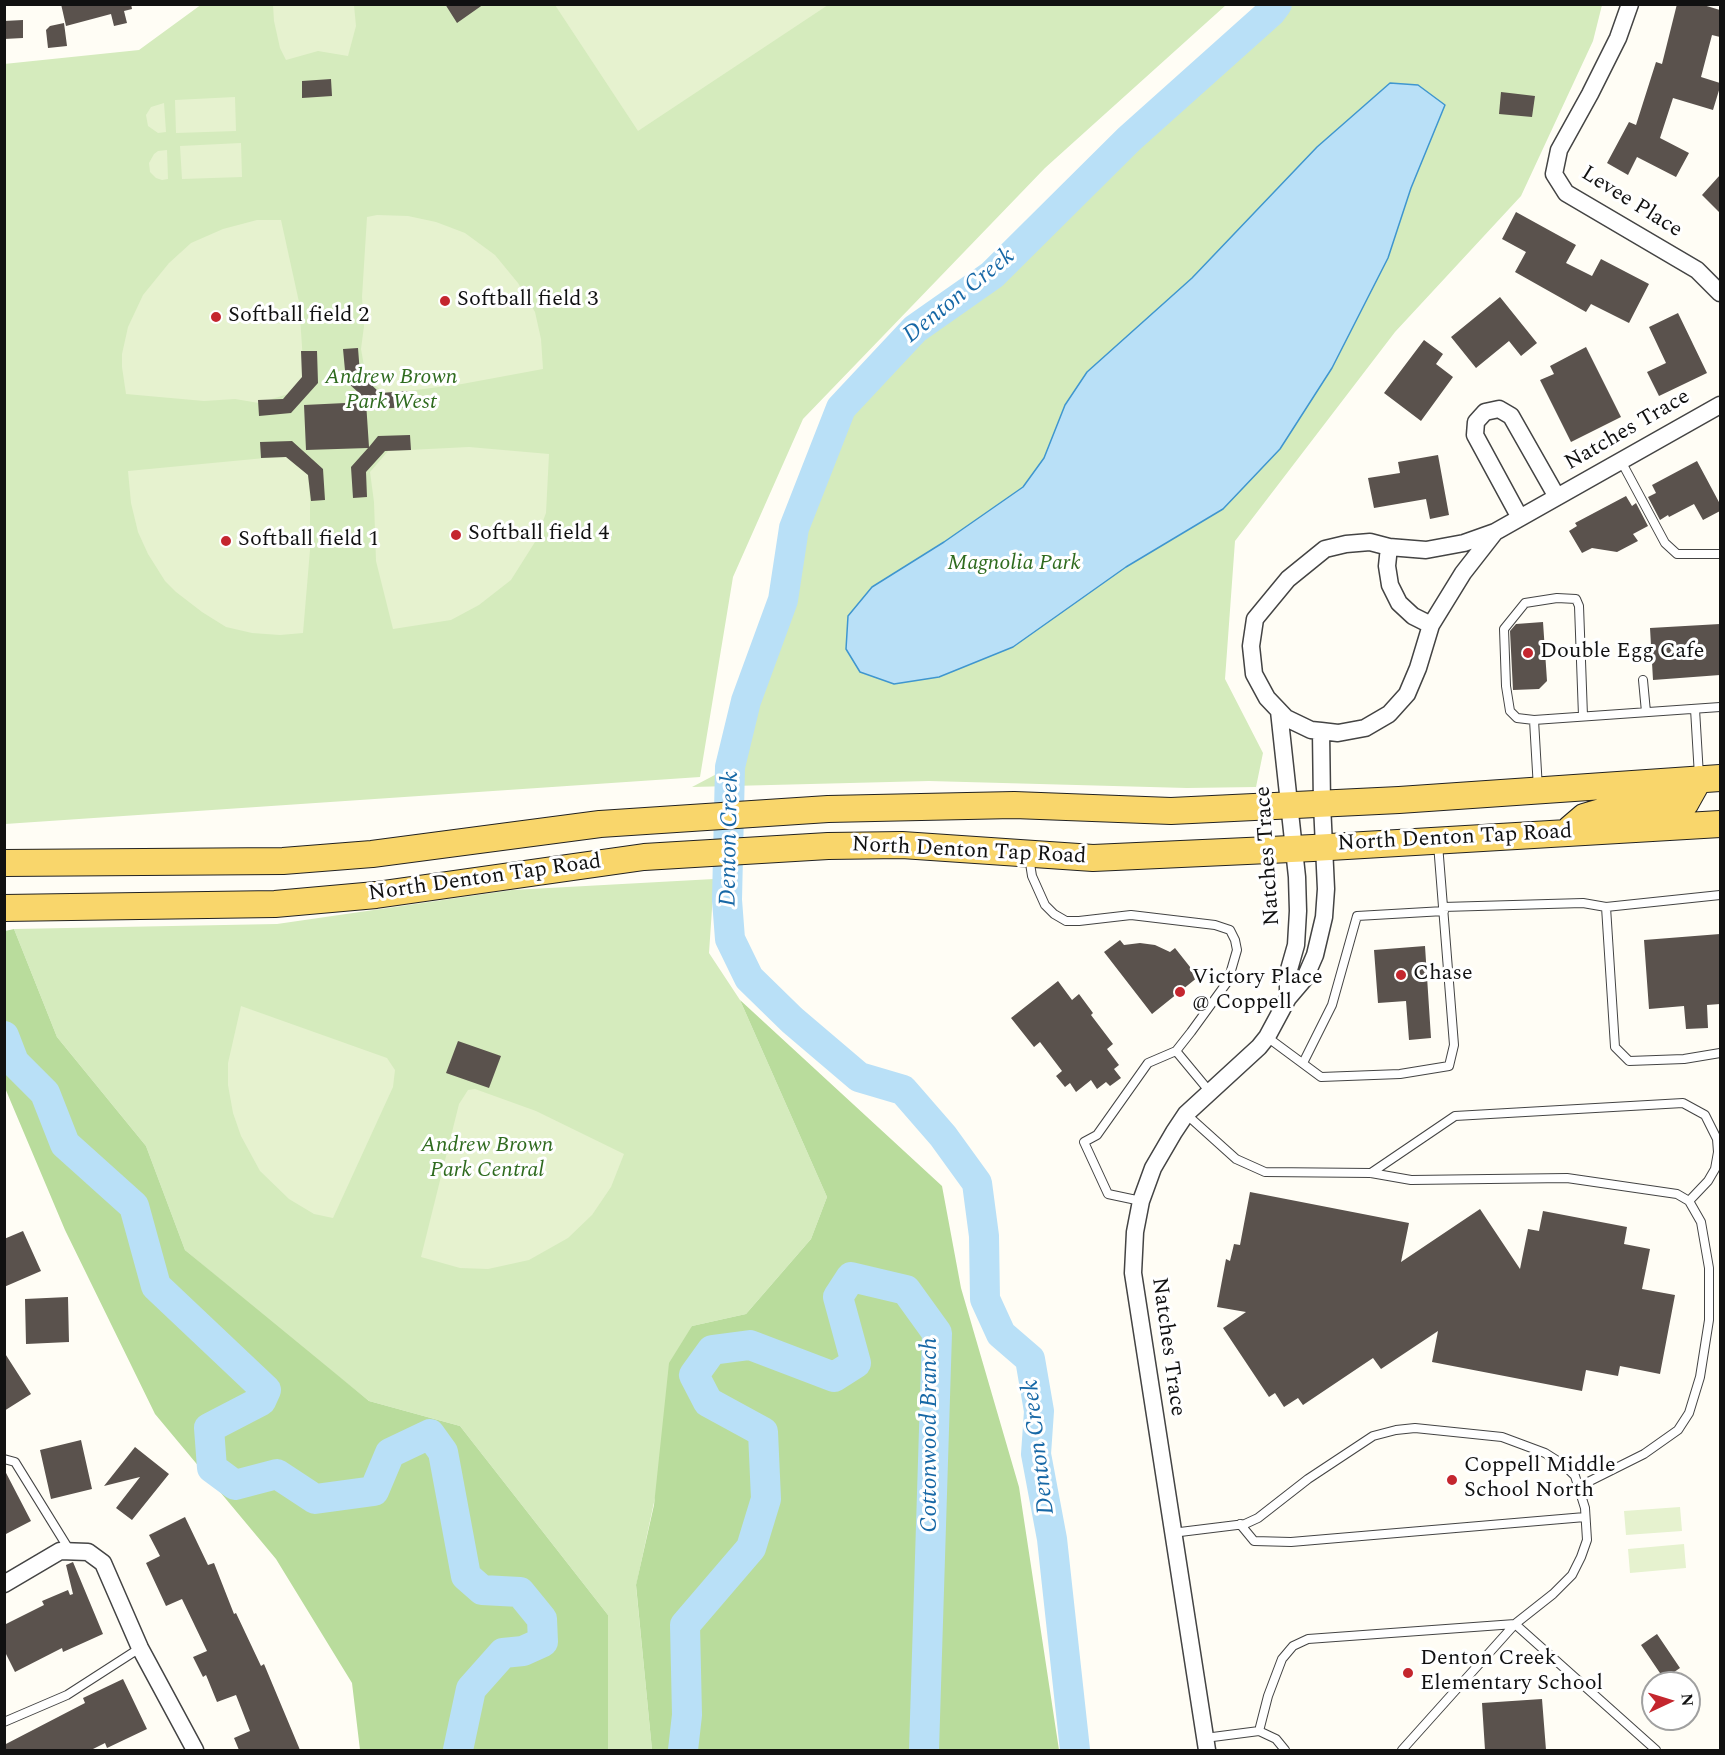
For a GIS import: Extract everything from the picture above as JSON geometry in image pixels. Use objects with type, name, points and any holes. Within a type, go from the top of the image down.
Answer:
[{"type":"main road","name":"North Denton Tap Road","points":[[9,863],[283,861],[372,854],[642,820],[828,809],[1014,805],[1171,811],[1322,804],[1710,779]]},
{"type":"main road","points":[[1565,832],[1584,817],[1601,812],[1677,807],[1685,804],[1710,779]]},
{"type":"main road","name":"North Denton Tap Road","points":[[8,908],[275,904],[376,895],[644,857],[828,846],[902,845],[1093,858],[1293,849],[1720,824]]},
{"type":"main road","points":[[372,854],[376,895]]},
{"type":"street","name":"Levee Place","points":[[1630,4],[1618,38],[1559,150],[1554,174],[1566,193],[1697,270],[1720,293]]},
{"type":"street","name":"Natches Trace","points":[[1495,532],[1463,573],[1431,625],[1418,668],[1407,694],[1389,714],[1365,728],[1338,734],[1311,730],[1286,718],[1267,698],[1254,674],[1251,646],[1256,619],[1288,579],[1325,549],[1370,542],[1389,547],[1426,550],[1464,543],[1495,532],[1720,405]]},
{"type":"street","name":"Natches Trace","points":[[1520,518],[1475,435],[1476,422],[1485,412],[1499,410],[1511,416],[1557,497]]},
{"type":"street","points":[[1389,547],[1387,566],[1390,585],[1399,603],[1413,616],[1431,625]]},
{"type":"street","name":"Natches Trace","points":[[1279,711],[1298,911],[1296,945],[1288,973],[1288,999]]},
{"type":"street","name":"Natches Trace","points":[[1206,1744],[1133,1273],[1135,1232],[1141,1201],[1154,1168],[1186,1114],[1267,1037],[1288,999],[1305,978],[1315,956],[1324,917],[1326,889],[1321,731]]},
{"type":"street","points":[[4,1584],[60,1551],[88,1551],[103,1563],[140,1648],[195,1750]]},
{"type":"lane","points":[[1621,461],[1665,543],[1677,554],[1720,554]]},
{"type":"lane","points":[[1583,716],[1579,606],[1576,599],[1557,598],[1525,603],[1504,629],[1506,686],[1510,711],[1517,718],[1534,720],[1720,707]]},
{"type":"lane","points":[[1643,680],[1646,712]]},
{"type":"lane","points":[[1695,709],[1710,779]]},
{"type":"lane","points":[[1534,720],[1538,789]]},
{"type":"lane","points":[[1267,1037],[1321,1077],[1400,1074],[1449,1066],[1454,1045],[1437,840]]},
{"type":"lane","points":[[1028,854],[1032,876],[1045,905],[1066,921],[1131,915],[1215,925],[1230,930],[1235,940],[1237,950],[1228,981],[1176,1051],[1148,1063],[1097,1135],[1084,1142],[1108,1194],[1141,1201]]},
{"type":"lane","points":[[1303,1063],[1332,1005],[1357,916],[1443,909],[1583,903],[1606,907],[1720,895]]},
{"type":"lane","points":[[1606,907],[1615,1047],[1629,1060],[1684,1059],[1720,1053]]},
{"type":"lane","points":[[1176,1051],[1210,1092]]},
{"type":"lane","points":[[1371,1173],[1455,1116],[1683,1103],[1705,1115],[1717,1139],[1718,1152],[1715,1169],[1708,1181],[1689,1201]]},
{"type":"lane","points":[[1186,1114],[1236,1160],[1265,1172],[1371,1173],[1411,1180],[1567,1178],[1677,1194],[1689,1201],[1701,1222],[1709,1268],[1709,1320],[1700,1377],[1689,1413],[1677,1430],[1644,1454],[1578,1487]]},
{"type":"lane","points":[[1172,1533],[1240,1524],[1258,1518],[1308,1479],[1373,1436],[1396,1430],[1415,1428],[1502,1437],[1545,1453],[1564,1465],[1575,1476],[1585,1517],[1587,1540],[1572,1575],[1553,1594],[1515,1624],[1402,1750]]},
{"type":"lane","points":[[4,1459],[15,1462],[70,1551]]},
{"type":"lane","points":[[1240,1524],[1254,1541],[1297,1542],[1585,1517]]},
{"type":"lane","points":[[1259,1731],[1268,1695],[1282,1659],[1293,1646],[1308,1639],[1515,1624],[1656,1750]]},
{"type":"lane","points":[[4,1722],[67,1695],[140,1648]]},
{"type":"lane","points":[[1206,1744],[1259,1731],[1276,1739],[1285,1750]]},
{"type":"green space","name":"Andrew Brown Park West","points":[[202,4],[1226,5],[1045,168],[803,419],[733,577],[700,777],[5,824],[4,64],[139,50]]},
{"type":"green space","points":[[273,5],[354,5],[356,26],[348,56],[318,51],[286,60],[280,48]]},
{"type":"green space","points":[[555,5],[828,5],[638,131]]},
{"type":"green space","name":"Magnolia Park","points":[[1277,5],[1602,5],[1593,41],[1521,196],[1395,332],[1235,541],[1225,679],[1263,753],[1256,787],[1187,788],[929,781],[692,787],[730,767],[746,701],[783,600],[794,528],[841,408],[915,329],[992,275],[1129,139]]},
{"type":"green space","points":[[235,97],[236,131],[176,133],[175,100]]},
{"type":"green space","points":[[164,103],[166,132],[158,133],[148,126],[146,115],[151,107]]},
{"type":"green space","points":[[241,143],[242,177],[182,179],[180,146]]},
{"type":"green space","points":[[167,150],[168,179],[162,180],[150,172],[149,163],[158,151]]},
{"type":"green space","name":"Softball field 3","points":[[408,216],[436,222],[465,233],[495,255],[518,283],[535,312],[541,339],[543,369],[462,384],[385,394],[366,377],[361,349],[364,326],[362,297],[367,217]]},
{"type":"green space","name":"Softball field 2","points":[[257,220],[281,220],[299,302],[304,376],[288,394],[259,403],[235,399],[204,401],[126,394],[122,354],[128,327],[143,295],[169,263],[191,243],[223,229]]},
{"type":"green space","name":"Softball field 4","points":[[469,447],[549,454],[546,513],[535,542],[511,580],[479,605],[451,620],[393,629],[376,561],[374,502],[370,472],[388,451]]},
{"type":"green space","name":"Softball field 1","points":[[286,456],[308,475],[310,550],[303,633],[280,635],[252,633],[226,627],[176,592],[165,581],[148,554],[138,532],[131,503],[128,471]]},
{"type":"green space","name":"Andrew Brown Park Central","points":[[714,879],[709,953],[740,1000],[827,1197],[811,1239],[746,1314],[692,1326],[636,1586],[652,1750],[608,1750],[608,1615],[460,1426],[369,1401],[185,1250],[146,1146],[57,1037],[14,929],[277,924],[512,890]]},
{"type":"green space","points":[[14,929],[57,1037],[146,1146],[185,1250],[369,1401],[460,1426],[608,1615],[608,1750],[360,1750],[352,1683],[276,1559],[155,1414],[65,1230],[5,1088],[5,931]]},
{"type":"green space","points":[[740,1000],[942,1186],[961,1288],[1019,1487],[1059,1750],[652,1750],[636,1585],[654,1505],[669,1363],[692,1326],[746,1314],[811,1239],[827,1197]]},
{"type":"green space","points":[[241,1006],[387,1058],[395,1070],[393,1087],[333,1218],[314,1214],[289,1199],[260,1171],[241,1136],[233,1113],[228,1085],[228,1063]]},
{"type":"green space","points":[[475,1089],[536,1111],[624,1154],[611,1187],[592,1215],[568,1238],[529,1260],[488,1269],[460,1268],[421,1257],[459,1104],[468,1090]]},
{"type":"green space","points":[[1680,1507],[1682,1531],[1626,1535],[1624,1511]]},
{"type":"green space","points":[[1684,1544],[1686,1568],[1630,1573],[1628,1549]]},
{"type":"water","points":[[1390,83],[1418,85],[1445,105],[1411,188],[1388,258],[1332,368],[1280,449],[1223,509],[1126,567],[1013,647],[939,677],[894,684],[860,672],[846,649],[848,616],[872,587],[944,542],[1023,487],[1044,458],[1065,405],[1087,372],[1192,278],[1317,147]]},
{"type":"building","points":[[61,4],[131,4],[132,9],[124,11],[127,23],[114,26],[111,14],[66,26]]},
{"type":"building","points":[[445,4],[484,4],[457,23]]},
{"type":"building","points":[[1677,4],[1700,4],[1720,10],[1720,37],[1712,35],[1701,77],[1720,83],[1720,87],[1713,110],[1673,98],[1660,138],[1689,153],[1676,177],[1637,157],[1628,175],[1607,163],[1629,122],[1636,125],[1656,62],[1662,64]]},
{"type":"building","points":[[23,20],[23,38],[4,39],[4,21]]},
{"type":"building","points":[[64,23],[67,46],[48,48],[46,30],[50,26]]},
{"type":"building","points":[[331,79],[332,96],[302,98],[302,81]]},
{"type":"building","points":[[1501,92],[1535,96],[1532,117],[1499,114]]},
{"type":"building","points":[[1720,175],[1720,213],[1702,195]]},
{"type":"building","points":[[1516,212],[1576,245],[1566,263],[1592,276],[1601,259],[1649,284],[1629,323],[1591,304],[1586,312],[1515,272],[1526,252],[1502,239]]},
{"type":"building","points":[[1500,297],[1537,343],[1521,356],[1509,341],[1476,368],[1451,337]]},
{"type":"building","points":[[1678,313],[1707,373],[1659,396],[1647,372],[1666,363],[1649,327]]},
{"type":"building","points":[[1424,340],[1443,354],[1436,364],[1453,377],[1421,421],[1384,393]]},
{"type":"building","points":[[1586,347],[1621,417],[1571,442],[1540,380],[1554,374],[1550,366]]},
{"type":"building","points":[[358,348],[360,374],[380,393],[407,391],[408,407],[376,409],[346,381],[343,349]]},
{"type":"building","points":[[301,351],[317,351],[318,383],[291,413],[259,416],[258,400],[283,399],[302,377]]},
{"type":"building","points":[[366,402],[369,447],[378,436],[410,435],[411,450],[385,451],[366,472],[367,497],[353,498],[351,467],[368,448],[306,450],[304,405]]},
{"type":"building","points":[[292,441],[323,469],[325,500],[311,501],[308,475],[286,457],[261,458],[260,442]]},
{"type":"building","points":[[1438,455],[1449,515],[1430,519],[1426,499],[1374,508],[1368,478],[1400,473],[1398,462]]},
{"type":"building","points":[[1697,461],[1720,504],[1720,511],[1703,520],[1694,504],[1660,520],[1648,497],[1656,493],[1652,485]]},
{"type":"building","points":[[1626,496],[1632,506],[1636,503],[1648,526],[1633,534],[1638,541],[1617,552],[1592,548],[1582,553],[1569,531],[1577,526],[1575,523]]},
{"type":"building","name":"Double Egg Cafe","points":[[1543,622],[1547,681],[1539,689],[1513,690],[1510,631],[1516,624]]},
{"type":"building","points":[[1720,624],[1720,675],[1653,680],[1650,628]]},
{"type":"building","points":[[1720,934],[1720,1004],[1707,1005],[1708,1028],[1686,1029],[1684,1006],[1649,1009],[1644,940]]},
{"type":"building","points":[[1120,940],[1124,945],[1140,943],[1155,945],[1170,952],[1175,948],[1198,977],[1152,1014],[1104,952]]},
{"type":"building","name":"Chase","points":[[1425,946],[1431,1038],[1409,1040],[1406,1001],[1378,1003],[1374,950]]},
{"type":"building","points":[[1058,981],[1072,1000],[1079,994],[1093,1013],[1091,1015],[1113,1044],[1107,1049],[1119,1065],[1114,1069],[1121,1078],[1110,1086],[1106,1082],[1097,1089],[1091,1080],[1076,1092],[1070,1083],[1065,1087],[1056,1076],[1062,1071],[1040,1042],[1034,1047],[1011,1018]]},
{"type":"building","points":[[458,1041],[501,1056],[489,1088],[446,1073]]},
{"type":"building","points":[[1250,1192],[1409,1223],[1401,1262],[1480,1209],[1520,1269],[1528,1229],[1539,1231],[1543,1211],[1627,1227],[1624,1244],[1650,1249],[1642,1289],[1675,1295],[1660,1374],[1620,1366],[1618,1376],[1586,1370],[1582,1391],[1432,1362],[1438,1331],[1381,1369],[1373,1358],[1303,1405],[1298,1398],[1284,1407],[1275,1393],[1269,1397],[1223,1328],[1246,1312],[1217,1307],[1226,1259],[1230,1261],[1234,1244],[1240,1245]]},
{"type":"building","points":[[23,1231],[41,1271],[4,1287],[4,1239]]},
{"type":"building","points":[[68,1297],[69,1342],[26,1344],[25,1299]]},
{"type":"building","points":[[4,1352],[31,1394],[4,1411]]},
{"type":"building","points":[[81,1440],[92,1489],[51,1499],[40,1450]]},
{"type":"building","points":[[135,1447],[169,1474],[132,1520],[116,1508],[140,1477],[104,1486]]},
{"type":"building","points":[[4,1469],[31,1521],[4,1535]]},
{"type":"building","points":[[185,1517],[208,1565],[214,1563],[234,1614],[236,1613],[261,1666],[264,1664],[300,1750],[239,1750],[234,1738],[250,1731],[236,1695],[217,1702],[206,1675],[203,1677],[193,1657],[207,1651],[182,1599],[166,1606],[146,1563],[160,1556],[149,1535]]},
{"type":"building","points":[[73,1562],[103,1634],[63,1652],[62,1648],[15,1672],[4,1650],[4,1625],[44,1605],[42,1601],[68,1590],[70,1595],[73,1594],[66,1565]]},
{"type":"building","points":[[1657,1634],[1680,1668],[1676,1671],[1659,1671],[1641,1645]]},
{"type":"building","points":[[123,1679],[147,1729],[107,1748],[105,1743],[91,1750],[4,1750],[4,1745],[85,1703],[83,1698]]},
{"type":"building","points":[[1542,1699],[1546,1750],[1485,1750],[1482,1703]]},
{"type":"waterway","name":"Denton Creek","points":[[1075,1750],[1052,1539],[1036,1454],[1039,1411],[1030,1359],[1001,1334],[985,1299],[984,1236],[977,1183],[943,1136],[903,1090],[859,1077],[792,1020],[749,978],[730,939],[727,900],[730,767],[746,701],[783,600],[794,528],[841,408],[915,329],[992,275],[1129,139],[1271,12],[1277,4]]},
{"type":"waterway","name":"Cottonwood Branch","points":[[4,1036],[14,1062],[45,1093],[65,1144],[134,1206],[156,1286],[266,1390],[261,1401],[209,1428],[212,1468],[235,1485],[277,1474],[315,1499],[374,1491],[390,1453],[430,1434],[443,1452],[466,1576],[482,1590],[520,1592],[542,1619],[543,1642],[523,1651],[503,1653],[471,1689],[458,1750]]},
{"type":"waterway","name":"Cottonwood Branch","points":[[683,1750],[687,1715],[685,1625],[751,1548],[766,1499],[763,1432],[708,1402],[694,1375],[712,1350],[750,1345],[834,1377],[856,1363],[838,1297],[851,1277],[906,1290],[937,1333],[924,1750]]},
{"type":"place","name":"Softball field 3","points":[[445,301]]},
{"type":"place","name":"Softball field 2","points":[[216,317]]},
{"type":"place","name":"Softball field 4","points":[[456,535]]},
{"type":"place","name":"Softball field 1","points":[[226,541]]},
{"type":"place","name":"Double Egg Cafe","points":[[1528,653]]},
{"type":"place","name":"Chase","points":[[1401,975]]},
{"type":"place","name":"Victory Place @ Coppell","points":[[1180,992]]},
{"type":"place","name":"Coppell Middle School North","points":[[1452,1480]]},
{"type":"place","name":"Denton Creek Elementary School","points":[[1408,1673]]}]
